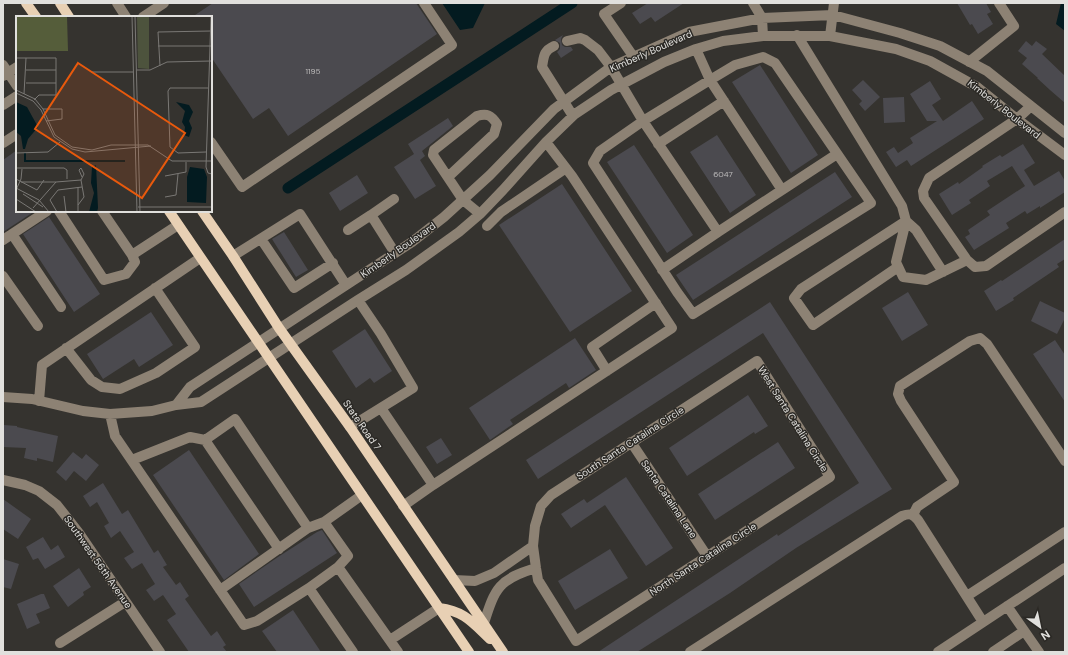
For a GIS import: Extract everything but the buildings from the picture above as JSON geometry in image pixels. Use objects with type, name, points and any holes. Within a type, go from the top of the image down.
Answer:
[{"type":"main road","points":[[26,3],[35,16]]},
{"type":"main road","points":[[60,3],[68,16]]},
{"type":"main road","points":[[169,212],[469,652]]},
{"type":"main road","name":"State Road 7","points":[[203,212],[279,328],[350,427],[503,652]]},
{"type":"main road","points":[[439,608],[451,610],[467,617],[503,652]]},
{"type":"street","points":[[116,3],[125,16]]},
{"type":"street","points":[[144,16],[164,3]]},
{"type":"street","points":[[212,144],[242,187],[452,45],[424,3]]},
{"type":"street","points":[[621,3],[604,14],[633,56]]},
{"type":"street","points":[[753,3],[762,18],[763,36]]},
{"type":"street","points":[[830,36],[834,3]]},
{"type":"street","points":[[969,62],[1014,26],[999,3]]},
{"type":"street","name":"Kimberly Boulevard","points":[[176,405],[190,387],[412,242],[439,221],[490,174],[563,101],[611,67],[689,32],[762,18],[833,15],[911,36],[940,46],[987,71],[1065,133]]},
{"type":"street","points":[[798,35],[902,206],[906,221],[896,262],[903,277],[926,280],[967,260]]},
{"type":"street","name":"Kimberly Boulevard","points":[[3,397],[39,401],[83,411],[110,414],[152,411],[176,405],[201,402],[406,270],[459,232],[480,214],[546,142],[573,116],[611,90],[664,62],[696,49],[723,41],[763,36],[830,36],[905,52],[930,61],[977,87],[1065,155]]},
{"type":"street","points":[[905,52],[911,36]]},
{"type":"street","points":[[567,40],[575,38],[585,40],[596,47],[611,67],[643,122],[718,232]]},
{"type":"street","points":[[554,46],[546,52],[542,67],[573,116]]},
{"type":"street","points":[[696,49],[710,80],[782,190]]},
{"type":"street","points":[[763,57],[775,63],[871,203],[693,314],[662,270],[593,163],[600,151],[643,122],[735,65],[763,57]]},
{"type":"street","points":[[16,67],[5,71],[16,85]]},
{"type":"street","points":[[3,105],[16,97]]},
{"type":"street","points":[[658,144],[724,101]]},
{"type":"street","points":[[1031,106],[1017,119],[929,178],[923,191],[924,198],[967,260],[975,267],[986,266],[1065,212]]},
{"type":"street","points":[[448,177],[494,134],[497,124],[489,115],[484,114],[477,116],[434,150],[433,155],[463,200],[480,214]]},
{"type":"street","points":[[3,143],[16,135]]},
{"type":"street","points":[[404,506],[433,485],[672,328],[566,168],[546,142]]},
{"type":"street","points":[[662,270],[837,154]]},
{"type":"street","points":[[488,226],[501,212],[566,168]]},
{"type":"street","points":[[348,230],[394,199]]},
{"type":"street","points":[[3,240],[45,212]]},
{"type":"street","points":[[60,212],[104,280],[126,274],[135,262],[132,255],[103,212]]},
{"type":"street","points":[[233,256],[300,214],[346,285]]},
{"type":"street","points":[[371,215],[395,253]]},
{"type":"street","points":[[898,267],[813,325],[794,298],[801,288],[906,221]]},
{"type":"street","points":[[906,221],[916,230],[943,272]]},
{"type":"street","points":[[132,255],[178,225]]},
{"type":"street","points":[[12,234],[61,307]]},
{"type":"street","points":[[261,238],[294,288],[333,263]]},
{"type":"street","points":[[39,401],[42,365],[200,258]]},
{"type":"street","points":[[3,276],[38,326]]},
{"type":"street","points":[[66,348],[91,380],[102,387],[120,388],[156,373],[195,347],[155,288]]},
{"type":"street","points":[[350,427],[412,388],[358,300]]},
{"type":"street","points":[[607,370],[592,347],[656,304]]},
{"type":"street","points":[[913,515],[917,507],[954,482],[900,401],[898,394],[900,386],[970,341],[980,338],[987,344],[1065,461]]},
{"type":"street","name":"South Santa Catalina Circle","points":[[576,641],[538,580],[533,546],[535,526],[541,506],[551,495],[757,361]]},
{"type":"street","name":"West Santa Catalina Circle","points":[[757,361],[830,477]]},
{"type":"street","points":[[381,408],[433,485]]},
{"type":"street","points":[[110,414],[115,436],[244,625],[257,621],[309,588],[338,567],[348,556],[324,522]]},
{"type":"street","points":[[205,440],[235,420],[308,528]]},
{"type":"street","points":[[132,460],[190,437],[205,440],[279,550]]},
{"type":"street","name":"Santa Catalina Lane","points":[[631,442],[707,556]]},
{"type":"street","name":"North Santa Catalina Circle","points":[[576,641],[830,477]]},
{"type":"street","name":"Southwest 56th Avenue","points":[[3,480],[25,485],[40,491],[57,505],[79,533],[160,652]]},
{"type":"street","points":[[220,590],[279,550],[308,528],[324,522],[362,495]]},
{"type":"street","points":[[690,652],[902,516],[909,514],[913,515]]},
{"type":"street","points":[[913,515],[983,622]]},
{"type":"street","points":[[967,596],[1065,532]]},
{"type":"street","points":[[454,580],[475,581],[494,573],[533,546]]},
{"type":"street","points":[[338,567],[398,652]]},
{"type":"street","points":[[484,624],[496,590],[506,580],[519,573],[536,568]]},
{"type":"street","points":[[938,652],[1065,568]]},
{"type":"street","points":[[309,588],[353,652]]},
{"type":"street","points":[[60,644],[125,602]]},
{"type":"street","points":[[1007,606],[1039,652]]},
{"type":"street","points":[[390,640],[439,608]]},
{"type":"street","points":[[993,652],[1024,631]]},
{"type":"water","points":[[442,3],[485,3],[473,28],[460,30]]},
{"type":"water","points":[[1061,3],[1065,3],[1065,31],[1056,24]]},
{"type":"waterway","points":[[288,188],[572,3]]}]
